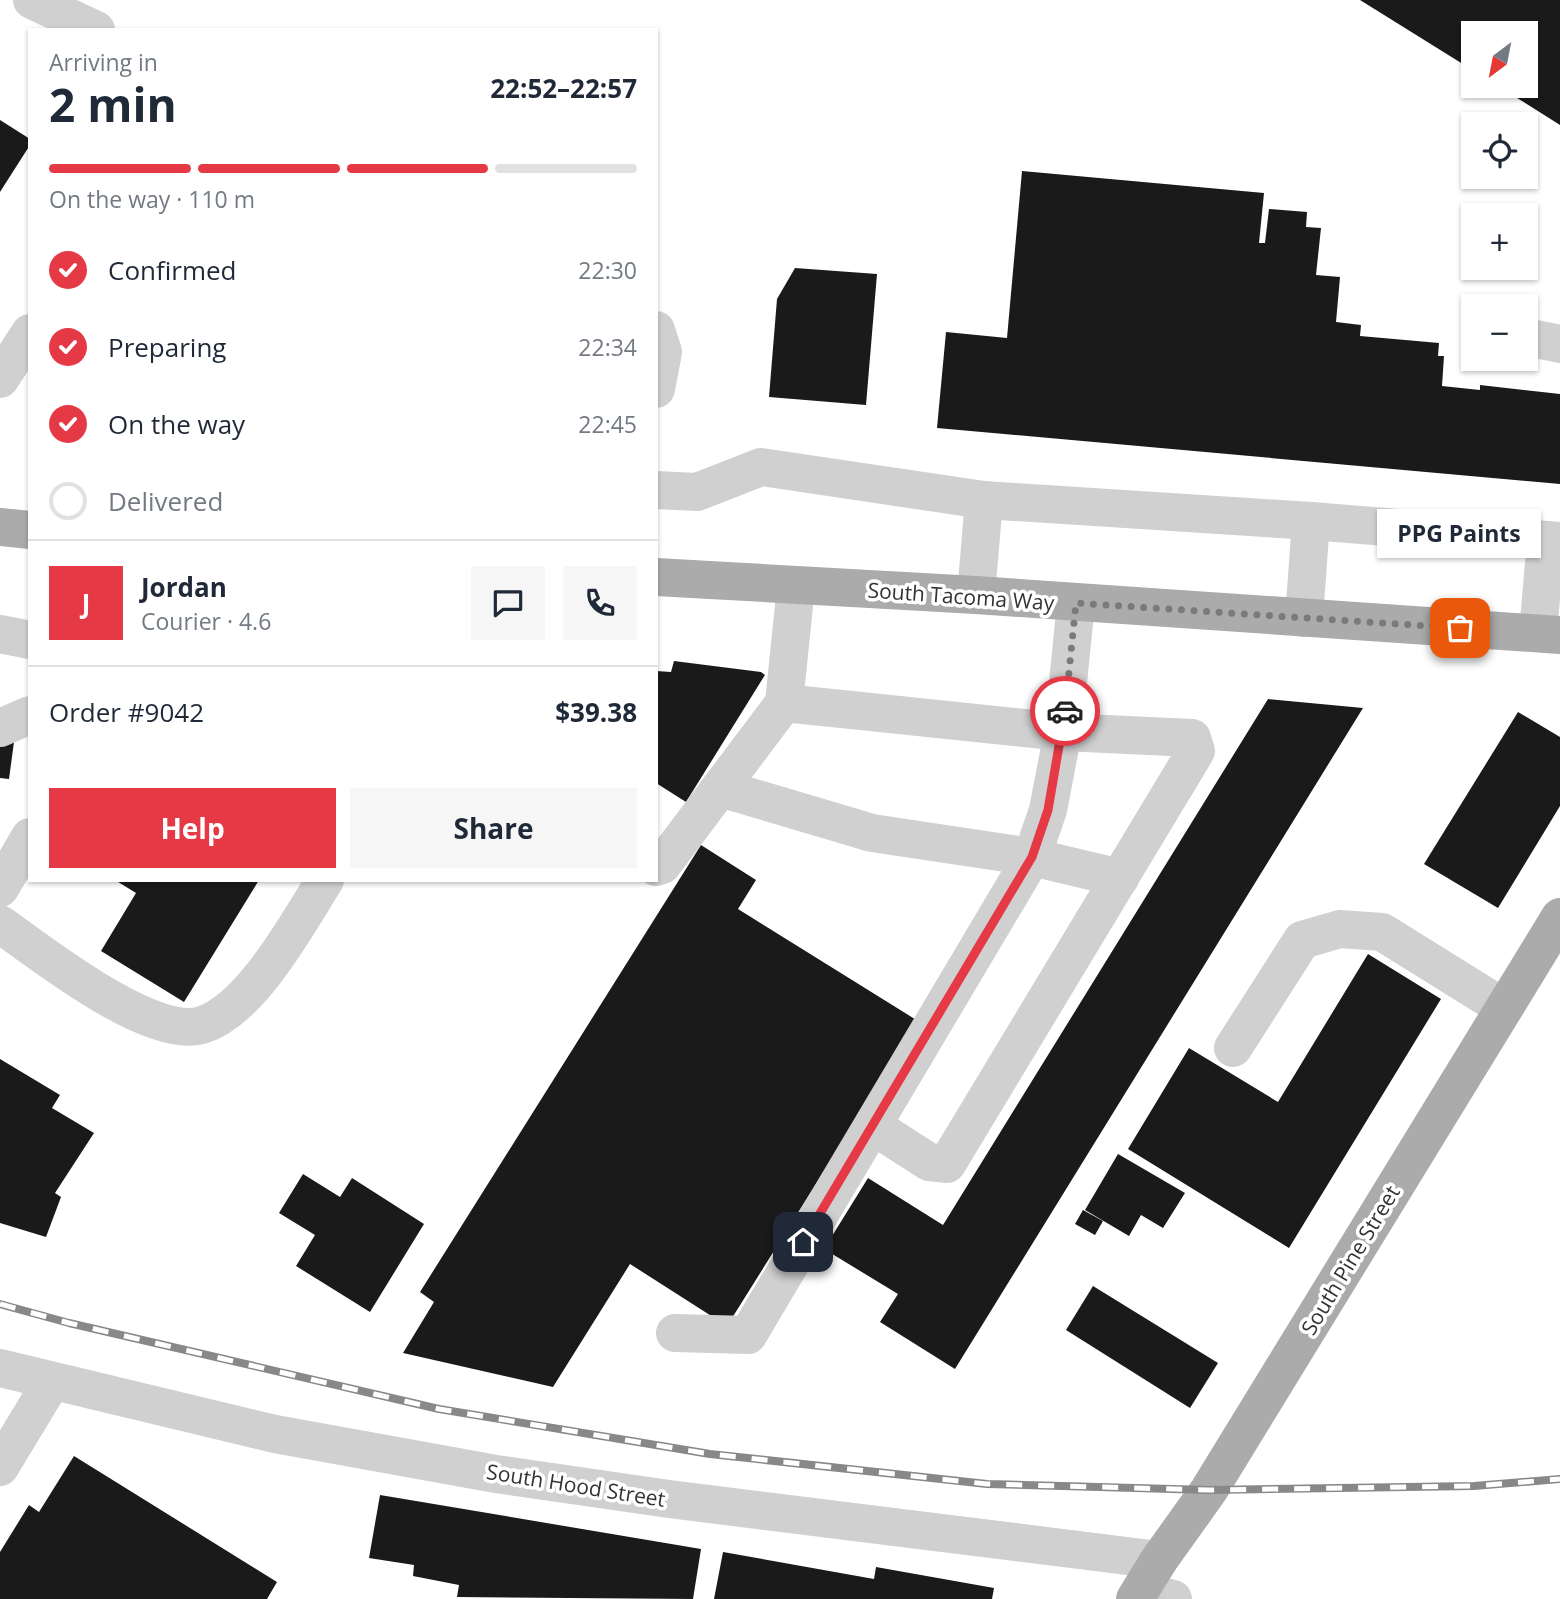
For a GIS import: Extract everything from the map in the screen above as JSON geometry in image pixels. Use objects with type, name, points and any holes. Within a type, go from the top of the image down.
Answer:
[{"type":"main road","points":[[0,527],[28,530]]},
{"type":"main road","name":"South Tacoma Way","points":[[658,577],[976,595],[1549,634]]},
{"type":"main road","name":"South Pine Street","points":[[1152,1587],[1560,917]]},
{"type":"street","points":[[32,0],[92,28]]},
{"type":"street","points":[[0,379],[28,336]]},
{"type":"street","points":[[658,336],[663,352],[658,378]]},
{"type":"street","points":[[1538,339],[1560,344]]},
{"type":"street","points":[[658,490],[697,492],[761,467],[984,500],[1311,521],[1553,541],[1549,634]]},
{"type":"street","points":[[976,595],[984,500]]},
{"type":"street","points":[[1304,618],[1311,521]]},
{"type":"street","points":[[658,866],[662,865],[783,703],[796,586]]},
{"type":"street","points":[[675,1333],[748,1335],[1032,857],[1048,810],[1063,732],[1076,603]]},
{"type":"street","points":[[0,634],[28,640]]},
{"type":"street","points":[[783,703],[1063,732],[1192,738],[1196,751],[947,1164],[929,1162],[873,1126]]},
{"type":"street","points":[[0,728],[28,716]]},
{"type":"street","points":[[720,788],[872,833],[1032,857],[1119,878]]},
{"type":"street","points":[[0,888],[28,840]]},
{"type":"street","points":[[0,924],[71,974],[131,1009],[161,1024],[182,1028],[201,1026],[219,1017],[256,983],[324,882]]},
{"type":"street","points":[[1233,1048],[1302,940],[1340,929],[1382,932],[1504,1008]]},
{"type":"street","name":"South Hood Street","points":[[0,1368],[275,1434],[496,1474],[923,1533],[1152,1587]]},
{"type":"street","points":[[0,1467],[51,1381]]},
{"type":"building","points":[[1360,0],[1560,0],[1560,125],[1517,98],[1538,98],[1538,21],[1461,21],[1461,63]]},
{"type":"building","points":[[0,120],[28,138],[28,148],[0,192]]},
{"type":"building","points":[[1022,171],[1264,193],[1259,243],[1265,243],[1269,209],[1307,212],[1306,227],[1321,228],[1316,275],[1340,277],[1336,322],[1361,325],[1360,336],[1439,343],[1438,356],[1444,356],[1442,386],[1480,390],[1480,385],[1560,394],[1560,484],[937,428],[946,332],[1007,338]]},
{"type":"building","points":[[795,268],[877,274],[866,405],[769,397],[777,299]]},
{"type":"building","points":[[674,661],[761,672],[765,675],[686,802],[658,784],[658,671],[671,672]]},
{"type":"building","points":[[1268,699],[1363,708],[955,1369],[880,1322],[898,1294],[824,1249],[868,1178],[943,1225]]},
{"type":"building","points":[[1518,712],[1560,737],[1560,806],[1498,908],[1424,864]]},
{"type":"building","points":[[0,740],[14,742],[9,779],[0,778]]},
{"type":"building","points":[[701,845],[756,880],[738,909],[918,1021],[727,1326],[630,1264],[553,1387],[403,1353],[434,1302],[420,1292]]},
{"type":"building","points":[[118,882],[258,882],[184,1002],[101,951],[136,893]]},
{"type":"building","points":[[1368,954],[1441,999],[1289,1248],[1128,1149],[1189,1048],[1278,1102]]},
{"type":"building","points":[[0,1059],[60,1095],[52,1108],[94,1133],[55,1193],[61,1197],[46,1237],[0,1223]]},
{"type":"building","points":[[1118,1154],[1185,1193],[1163,1228],[1141,1215],[1129,1236],[1085,1210]]},
{"type":"building","points":[[303,1174],[340,1197],[352,1178],[424,1224],[370,1312],[296,1266],[315,1235],[279,1213]]},
{"type":"building","points":[[1083,1210],[1103,1221],[1095,1235],[1075,1224]]},
{"type":"building","points":[[1093,1286],[1218,1363],[1190,1408],[1066,1330]]},
{"type":"building","points":[[74,1456],[277,1582],[267,1599],[0,1599],[0,1552],[29,1505],[39,1512]]},
{"type":"building","points":[[380,1495],[701,1549],[693,1599],[457,1597],[459,1585],[413,1576],[414,1565],[369,1558]]},
{"type":"building","points":[[723,1552],[874,1579],[876,1567],[994,1588],[992,1599],[714,1599]]},
{"type":"railway","points":[[0,1304],[69,1323],[439,1409],[710,1454],[987,1484],[1209,1490],[1474,1486],[1560,1479]]},
{"type":"way so far","points":[[1065,711],[1076,603],[1460,628]]},
{"type":"place","name":"PPG Paints","points":[[1460,628]]},
{"type":"route","points":[[803,1242],[1032,857],[1048,810],[1065,711]]}]
